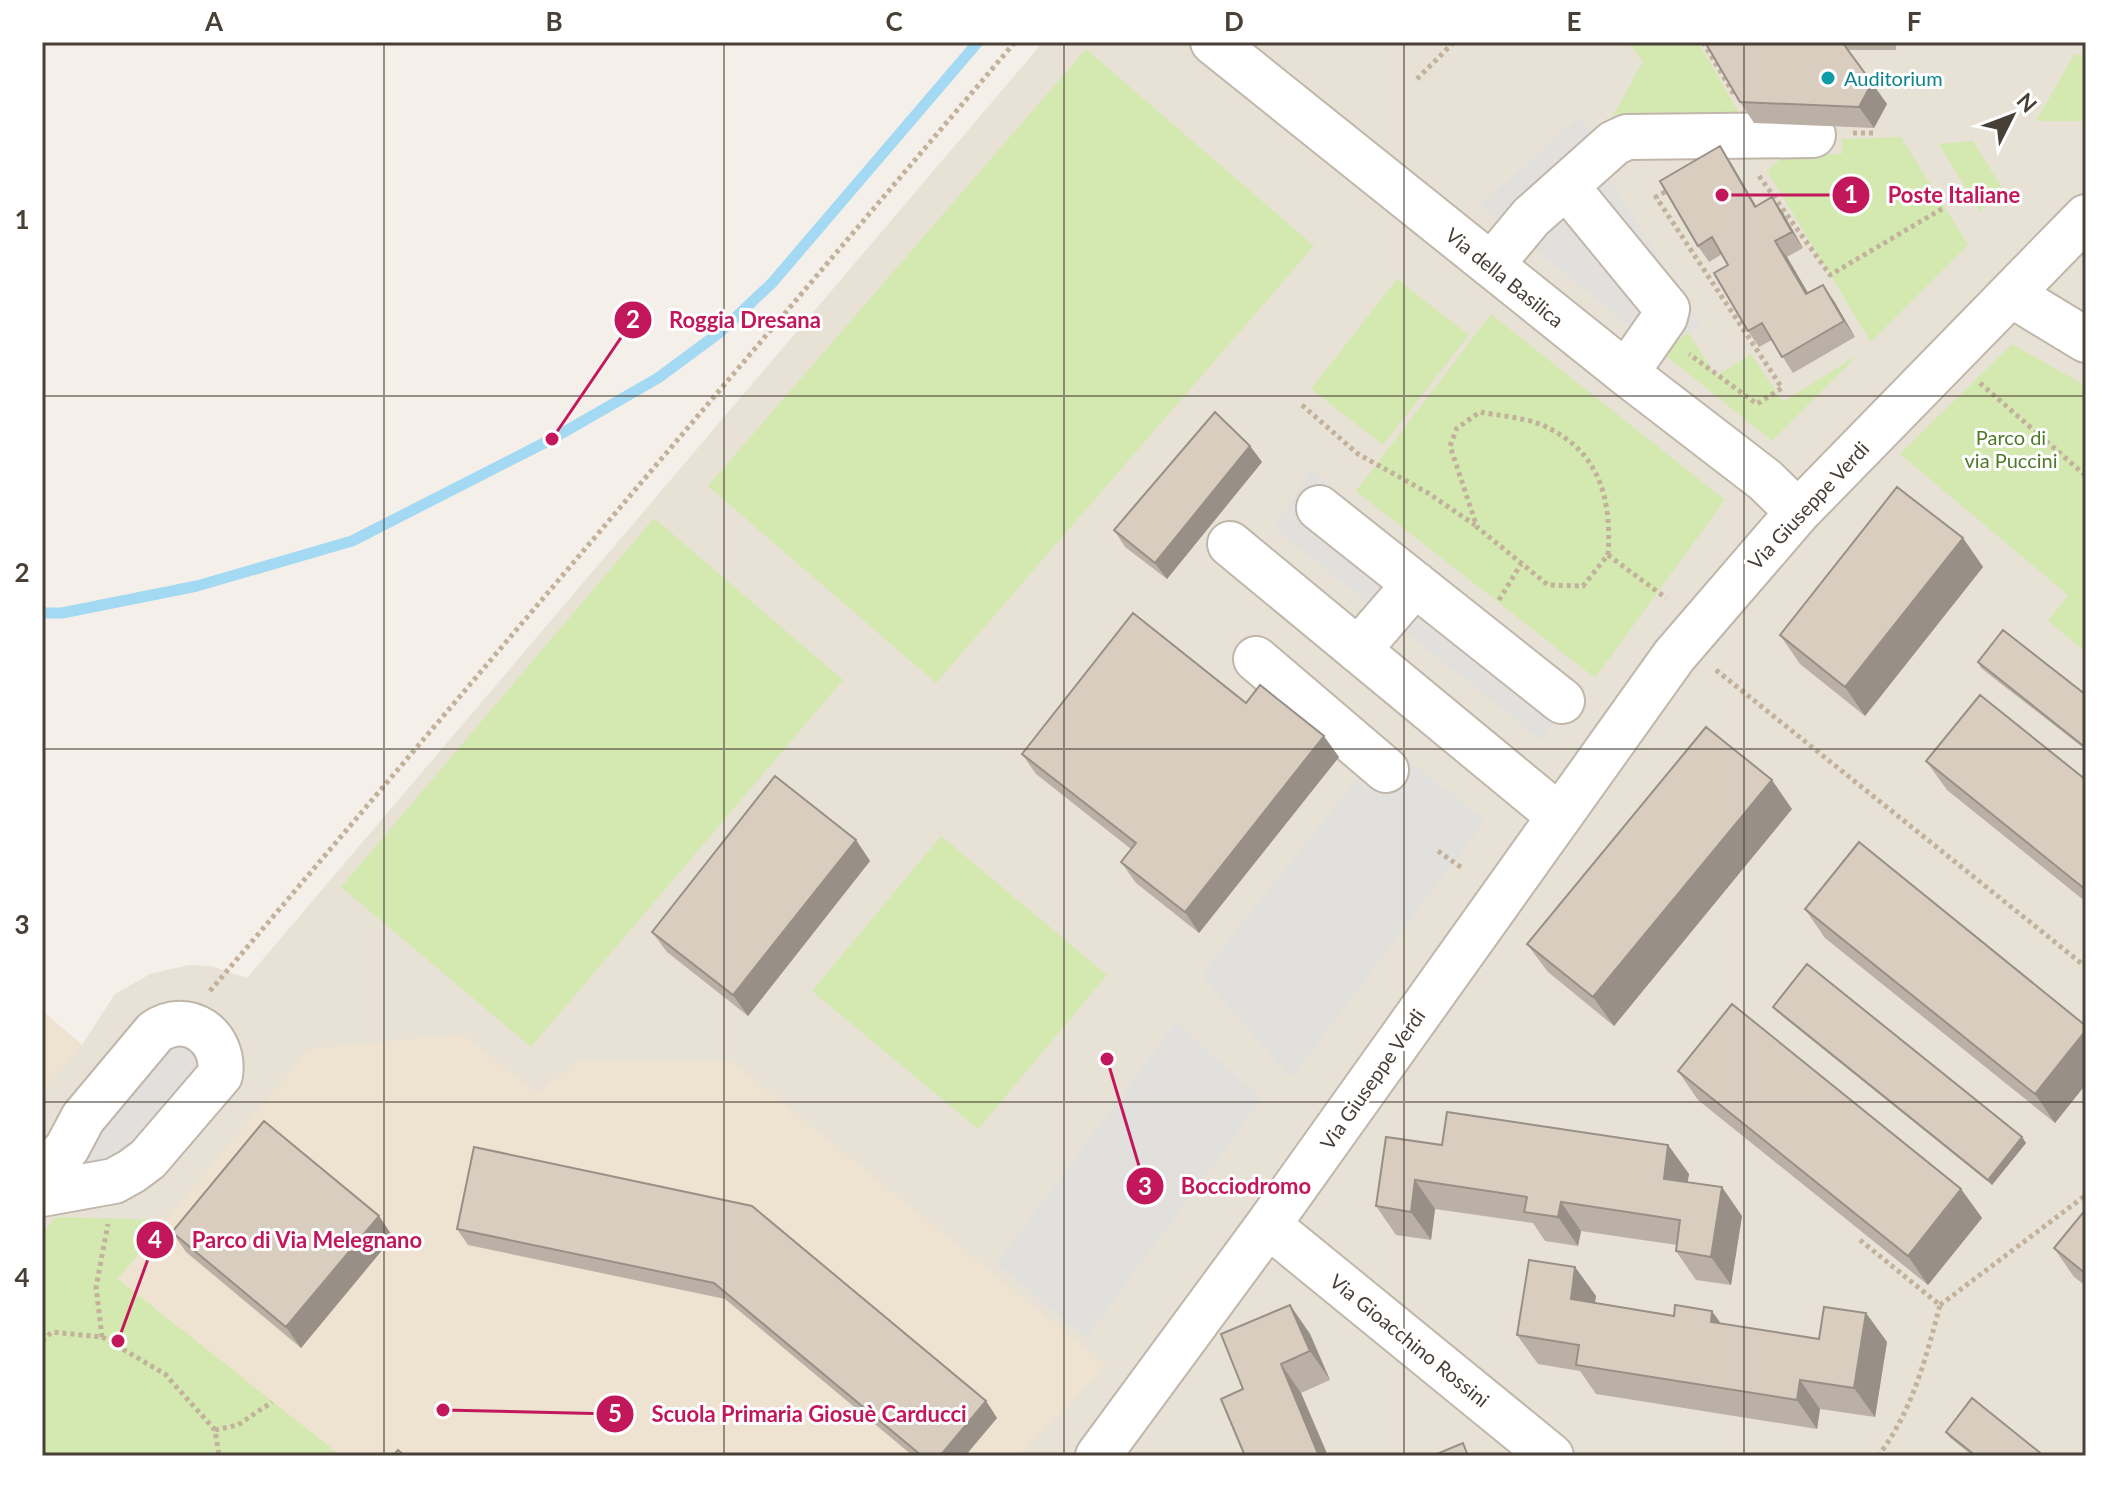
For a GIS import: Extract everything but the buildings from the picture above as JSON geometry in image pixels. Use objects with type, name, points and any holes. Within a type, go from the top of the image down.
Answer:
[{"type":"street","name":"Via della Basilica","points":[[1213,42],[1626,373],[1765,480],[1798,512]]},
{"type":"street","points":[[1491,265],[1531,217],[1614,143],[1627,137],[1749,153],[1813,135]]},
{"type":"street","points":[[1566,186],[1662,299],[1667,309],[1626,373]]},
{"type":"street","name":"Via Giuseppe Verdi","points":[[1098,1456],[1268,1225],[1684,645],[1798,512],[2086,217]]},
{"type":"street","points":[[2012,295],[2086,340]]},
{"type":"street","points":[[1319,508],[1562,701]]},
{"type":"street","points":[[1230,544],[1559,816]]},
{"type":"street","points":[[1358,650],[1415,584]]},
{"type":"street","points":[[1256,659],[1386,770]]},
{"type":"street","points":[[42,1177],[67,1148],[83,1118],[155,1032],[165,1025],[183,1022],[196,1026],[215,1043],[222,1063],[220,1075],[148,1159],[114,1181],[42,1194]]},
{"type":"street","name":"Via Gioacchino Rossini","points":[[1268,1225],[1551,1456]]},
{"type":"path","points":[[183,1022],[1015,42]]},
{"type":"path","points":[[1417,79],[1454,42]]},
{"type":"path","points":[[1703,42],[1743,112],[1749,153],[1830,275],[1945,207]]},
{"type":"path","points":[[1658,327],[1729,386],[1757,404],[1782,388],[1656,197],[1681,182]]},
{"type":"path","points":[[1949,356],[2086,476]]},
{"type":"path","points":[[1302,405],[1358,454],[1428,493],[1477,527],[1548,585],[1583,586],[1608,555],[1607,498],[1595,469],[1570,442],[1540,424],[1480,412],[1457,428],[1450,446],[1477,527]]},
{"type":"path","points":[[1608,555],[1666,598]]},
{"type":"path","points":[[1684,645],[2086,967]]},
{"type":"path","points":[[1438,851],[1462,868]]},
{"type":"path","points":[[102,1337],[96,1287],[114,1181]]},
{"type":"path","points":[[1878,1456],[1889,1442],[1921,1377],[1940,1305],[2086,1195]]},
{"type":"path","points":[[1860,1240],[1940,1305]]},
{"type":"path","points":[[42,1341],[52,1332],[102,1337],[165,1374],[215,1430],[219,1456]]},
{"type":"path","points":[[215,1430],[238,1425],[272,1402]]},
{"type":"shaded area","points":[[1043,42],[2086,42],[2086,1456],[42,1456],[42,1011],[82,1045],[115,994],[150,974],[189,965],[211,966],[247,978]]},
{"type":"shaded area","points":[[1579,117],[1617,156],[1603,169],[1701,325],[1660,351],[1480,205]]},
{"type":"shaded area","points":[[1311,470],[1581,687],[1541,740],[1274,528]]},
{"type":"shaded area","points":[[1385,743],[1486,820],[1291,1078],[1201,975]]},
{"type":"shaded area","points":[[42,1011],[82,1045],[42,1092]]},
{"type":"shaded area","points":[[1176,1022],[1262,1099],[1086,1338],[997,1263]]},
{"type":"shaded area","points":[[462,1034],[537,1093],[578,1061],[731,1061],[1106,1365],[1018,1456],[341,1456],[117,1279],[309,1049]]},
{"type":"shaded area","points":[[166,1038],[197,1043],[203,1071],[130,1155],[92,1165],[80,1144]]},
{"type":"green space","points":[[1628,42],[1698,42],[1738,111],[1734,118],[1611,120],[1643,61]]},
{"type":"green space","points":[[1086,49],[1314,246],[936,683],[708,486]]},
{"type":"green space","points":[[2086,54],[2086,121],[2036,121],[2074,55]]},
{"type":"green space","points":[[1901,137],[1968,245],[1871,342],[1767,171],[1786,154],[1842,154],[1842,139]]},
{"type":"green space","points":[[1973,141],[2002,188],[1980,212],[1939,144]]},
{"type":"green space","points":[[1397,279],[1469,335],[1383,445],[1311,389]]},
{"type":"green space","points":[[1491,314],[1725,500],[1595,678],[1356,491]]},
{"type":"green space","points":[[1688,332],[1716,376],[1751,354],[1783,402],[1859,354],[1772,441],[1660,351]]},
{"type":"green space","name":"Parco di via Puccini","points":[[2012,344],[2086,386],[2086,652],[2048,621],[2068,595],[1900,454]]},
{"type":"green space","points":[[654,518],[843,680],[531,1047],[341,887]]},
{"type":"green space","points":[[941,836],[1107,975],[978,1129],[812,991]]},
{"type":"green space","points":[[56,1217],[166,1220],[118,1279],[341,1456],[42,1456],[42,1234]]},
{"type":"waterway","points":[[42,613],[62,613],[197,586],[352,541],[552,439],[658,378],[719,333],[772,283],[978,42]]},
{"type":"place","name":"Auditorium","points":[[1828,78]]},
{"type":"place","name":"Poste Italiane","points":[[1722,195]]},
{"type":"place","name":"Roggia Dresana","points":[[552,439]]},
{"type":"place","name":"Bocciodromo","points":[[1107,1059]]},
{"type":"place","name":"Parco di Via Melegnano","points":[[118,1341]]},
{"type":"place","name":"Scuola Primaria Giosuè Carducci","points":[[443,1410]]}]
